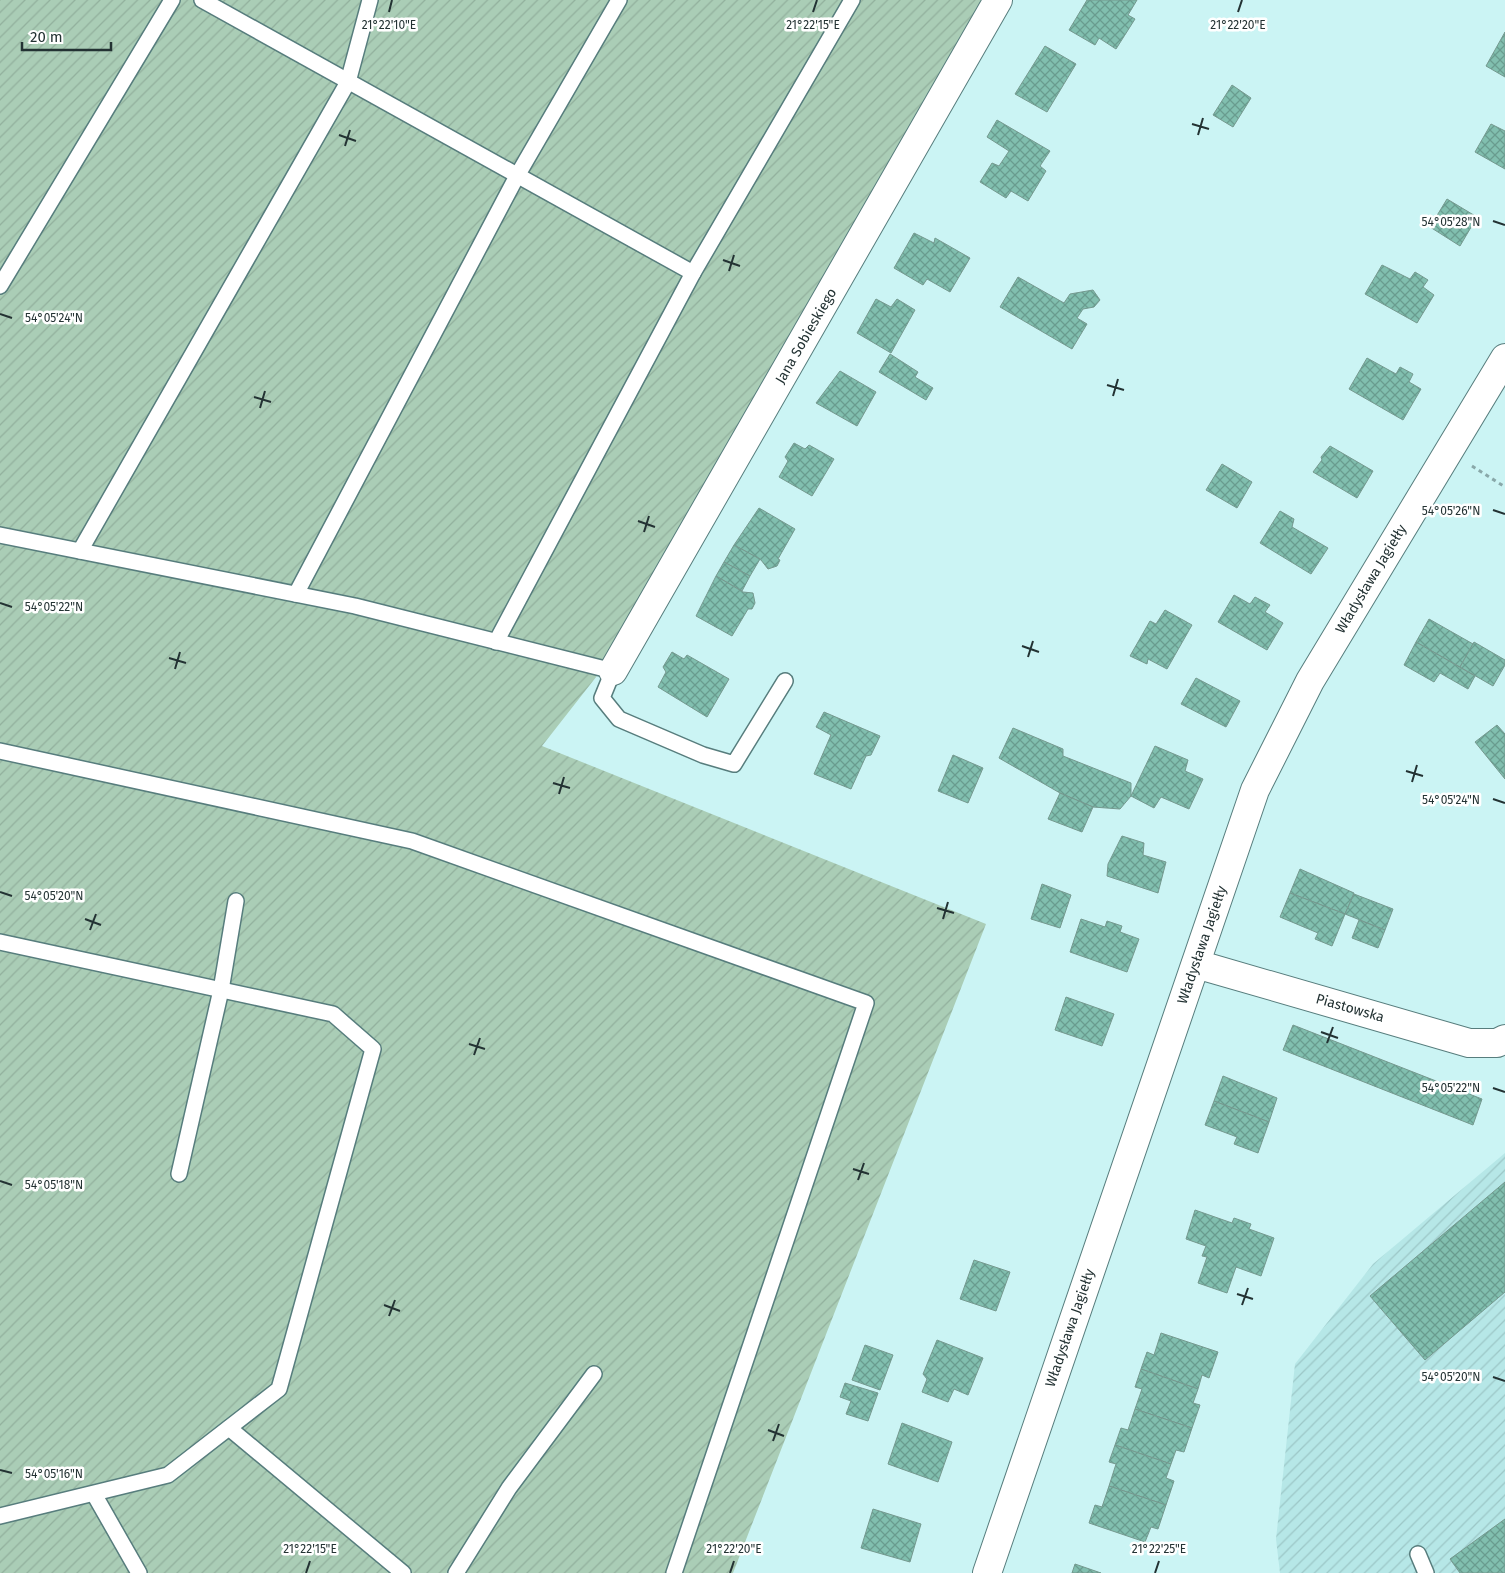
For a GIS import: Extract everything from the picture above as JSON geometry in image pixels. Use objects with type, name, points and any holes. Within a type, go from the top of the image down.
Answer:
[{"type":"street","name":"Jana Sobieskiego","points":[[613,671],[998,0]]},
{"type":"street","name":"Władysława Jagiełły","points":[[986,1573],[1260,781],[1310,681],[1505,358]]},
{"type":"street","name":"Piastowska","points":[[1196,964],[1469,1043],[1497,1043],[1505,1039]]},
{"type":"lane","points":[[0,286],[172,0]]},
{"type":"lane","points":[[202,0],[693,273]]},
{"type":"lane","points":[[80,551],[348,82],[370,0]]},
{"type":"lane","points":[[296,594],[517,176],[619,0]]},
{"type":"lane","points":[[496,642],[693,273],[852,0]]},
{"type":"lane","points":[[0,535],[355,606],[613,671],[602,698],[619,718],[703,755],[734,764],[785,681]]},
{"type":"lane","points":[[0,751],[412,840],[866,1003],[674,1573]]},
{"type":"lane","points":[[179,1174],[221,990],[236,901]]},
{"type":"lane","points":[[0,942],[333,1014],[373,1049],[279,1389],[168,1475],[0,1516]]},
{"type":"lane","points":[[456,1573],[509,1488],[594,1374]]},
{"type":"lane","points":[[229,1428],[403,1573]]},
{"type":"lane","points":[[94,1494],[139,1573]]},
{"type":"lane","points":[[1418,1554],[1426,1573]]},
{"type":"path","points":[[1449,450],[1505,487]]},
{"type":"shaded area","points":[[1505,1153],[1505,1573],[1280,1573],[1276,1539],[1295,1364],[1373,1264]]},
{"type":"green space","points":[[0,0],[986,0],[647,612],[542,746],[986,924],[733,1573],[0,1573]]},
{"type":"building","points":[[1087,0],[1137,0],[1128,15],[1135,19],[1116,49],[1099,38],[1095,45],[1069,30]]},
{"type":"building","points":[[1505,32],[1505,77],[1486,66]]},
{"type":"building","points":[[1045,46],[1076,64],[1047,112],[1015,94]]},
{"type":"building","points":[[1232,85],[1251,98],[1233,127],[1213,115]]},
{"type":"building","points":[[997,120],[1050,151],[1040,166],[1046,171],[1028,201],[1011,191],[1006,198],[980,182],[992,163],[999,166],[1009,151],[987,137]]},
{"type":"building","points":[[1491,124],[1505,131],[1505,169],[1475,152]]},
{"type":"building","points":[[1447,199],[1477,217],[1460,246],[1430,227]]},
{"type":"building","points":[[914,233],[934,243],[935,238],[970,258],[950,292],[927,279],[923,285],[894,268]]},
{"type":"building","points":[[1382,265],[1410,279],[1415,272],[1428,280],[1423,287],[1434,295],[1417,323],[1365,294]]},
{"type":"building","points":[[1018,277],[1064,303],[1070,294],[1093,290],[1100,300],[1094,307],[1083,309],[1077,318],[1087,324],[1072,349],[1000,307]]},
{"type":"building","points":[[876,299],[891,307],[897,299],[915,310],[891,353],[857,333]]},
{"type":"building","points":[[890,354],[918,372],[915,377],[933,388],[926,400],[879,372]]},
{"type":"building","points":[[1367,358],[1396,374],[1400,367],[1413,374],[1409,382],[1421,389],[1403,420],[1349,389]]},
{"type":"building","points":[[840,371],[876,392],[857,426],[816,403]]},
{"type":"building","points":[[794,443],[805,449],[809,445],[834,459],[812,496],[779,477],[788,461],[785,457]]},
{"type":"building","points":[[1330,446],[1373,471],[1357,498],[1313,472],[1322,460],[1321,457]]},
{"type":"building","points":[[1222,464],[1252,482],[1237,508],[1206,490]]},
{"type":"building","points":[[759,508],[795,529],[778,559],[780,560],[777,566],[768,569],[761,560],[734,545]]},
{"type":"building","points":[[1280,511],[1294,519],[1292,527],[1328,548],[1311,574],[1260,543]]},
{"type":"building","points":[[734,545],[760,559],[750,576],[724,562]]},
{"type":"building","points":[[724,562],[750,576],[742,591],[716,576]]},
{"type":"building","points":[[716,576],[743,592],[753,593],[755,603],[752,609],[748,609],[732,636],[696,616]]},
{"type":"building","points":[[1234,595],[1250,604],[1255,597],[1270,605],[1265,612],[1283,623],[1267,650],[1218,622]]},
{"type":"building","points":[[1165,610],[1192,625],[1167,669],[1148,659],[1147,664],[1130,656],[1150,621],[1156,624]]},
{"type":"building","points":[[1429,619],[1473,644],[1460,667],[1416,642]]},
{"type":"building","points":[[1416,642],[1475,676],[1468,689],[1440,673],[1434,682],[1404,665]]},
{"type":"building","points":[[1474,642],[1505,660],[1505,665],[1493,686],[1460,667]]},
{"type":"building","points":[[672,652],[684,659],[687,655],[729,679],[707,717],[658,687],[666,672],[663,667]]},
{"type":"building","points":[[1196,678],[1240,701],[1226,727],[1181,704]]},
{"type":"building","points":[[824,712],[880,736],[871,755],[866,756],[851,789],[814,774],[831,735],[816,727]]},
{"type":"building","points":[[1497,725],[1505,734],[1505,779],[1475,742]]},
{"type":"building","points":[[1013,728],[1063,749],[1063,756],[1131,783],[1131,796],[1120,809],[1093,807],[1060,793],[999,758]]},
{"type":"building","points":[[1155,746],[1188,760],[1185,771],[1203,779],[1189,809],[1161,797],[1154,808],[1131,796]]},
{"type":"building","points":[[953,755],[983,768],[968,803],[938,791]]},
{"type":"building","points":[[1060,793],[1093,807],[1082,832],[1048,819]]},
{"type":"building","points":[[1122,836],[1144,843],[1143,855],[1166,862],[1158,893],[1107,876],[1108,864]]},
{"type":"building","points":[[1300,869],[1354,893],[1345,914],[1290,893]]},
{"type":"building","points":[[1042,884],[1071,895],[1060,928],[1031,919]]},
{"type":"building","points":[[1290,893],[1345,914],[1332,946],[1315,939],[1318,933],[1280,917]]},
{"type":"building","points":[[1354,894],[1393,909],[1385,930],[1345,914]]},
{"type":"building","points":[[1081,919],[1105,927],[1107,921],[1122,926],[1120,932],[1139,939],[1127,972],[1070,952]]},
{"type":"building","points":[[1359,920],[1385,930],[1378,948],[1352,938]]},
{"type":"building","points":[[1066,997],[1114,1014],[1102,1046],[1055,1030]]},
{"type":"building","points":[[1293,1025],[1482,1099],[1473,1125],[1283,1050]]},
{"type":"building","points":[[1223,1076],[1277,1098],[1269,1122],[1214,1101]]},
{"type":"building","points":[[1214,1101],[1269,1122],[1258,1153],[1234,1144],[1237,1137],[1205,1125]]},
{"type":"building","points":[[1505,1182],[1505,1292],[1425,1360],[1370,1296]]},
{"type":"building","points":[[1195,1210],[1232,1223],[1234,1218],[1251,1224],[1249,1229],[1274,1238],[1261,1276],[1236,1267],[1227,1293],[1198,1283],[1207,1257],[1202,1256],[1206,1246],[1186,1239]]},
{"type":"building","points":[[974,1260],[1010,1272],[996,1311],[960,1299]]},
{"type":"building","points":[[1161,1333],[1218,1352],[1209,1378],[1202,1375],[1198,1389],[1141,1369],[1147,1352],[1154,1355]]},
{"type":"building","points":[[937,1340],[983,1358],[968,1395],[954,1389],[948,1402],[922,1392],[927,1379],[923,1374]]},
{"type":"building","points":[[865,1345],[893,1355],[880,1390],[852,1380]]},
{"type":"building","points":[[1141,1369],[1198,1389],[1193,1403],[1200,1405],[1192,1428],[1135,1409],[1142,1389],[1135,1387]]},
{"type":"building","points":[[845,1383],[878,1393],[868,1421],[846,1414],[851,1401],[840,1397]]},
{"type":"building","points":[[1135,1409],[1192,1428],[1184,1452],[1176,1450],[1171,1464],[1115,1445],[1121,1428],[1128,1430]]},
{"type":"building","points":[[902,1423],[952,1442],[938,1482],[888,1464]]},
{"type":"building","points":[[1115,1445],[1171,1464],[1166,1478],[1174,1481],[1166,1505],[1109,1486],[1116,1464],[1109,1462]]},
{"type":"building","points":[[1109,1486],[1166,1505],[1158,1529],[1151,1527],[1145,1542],[1089,1523],[1095,1505],[1102,1507]]},
{"type":"building","points":[[873,1509],[921,1524],[910,1562],[861,1548]]},
{"type":"building","points":[[1505,1519],[1505,1573],[1460,1573],[1450,1559]]},
{"type":"building","points":[[1075,1564],[1101,1573],[1072,1573]]}]
